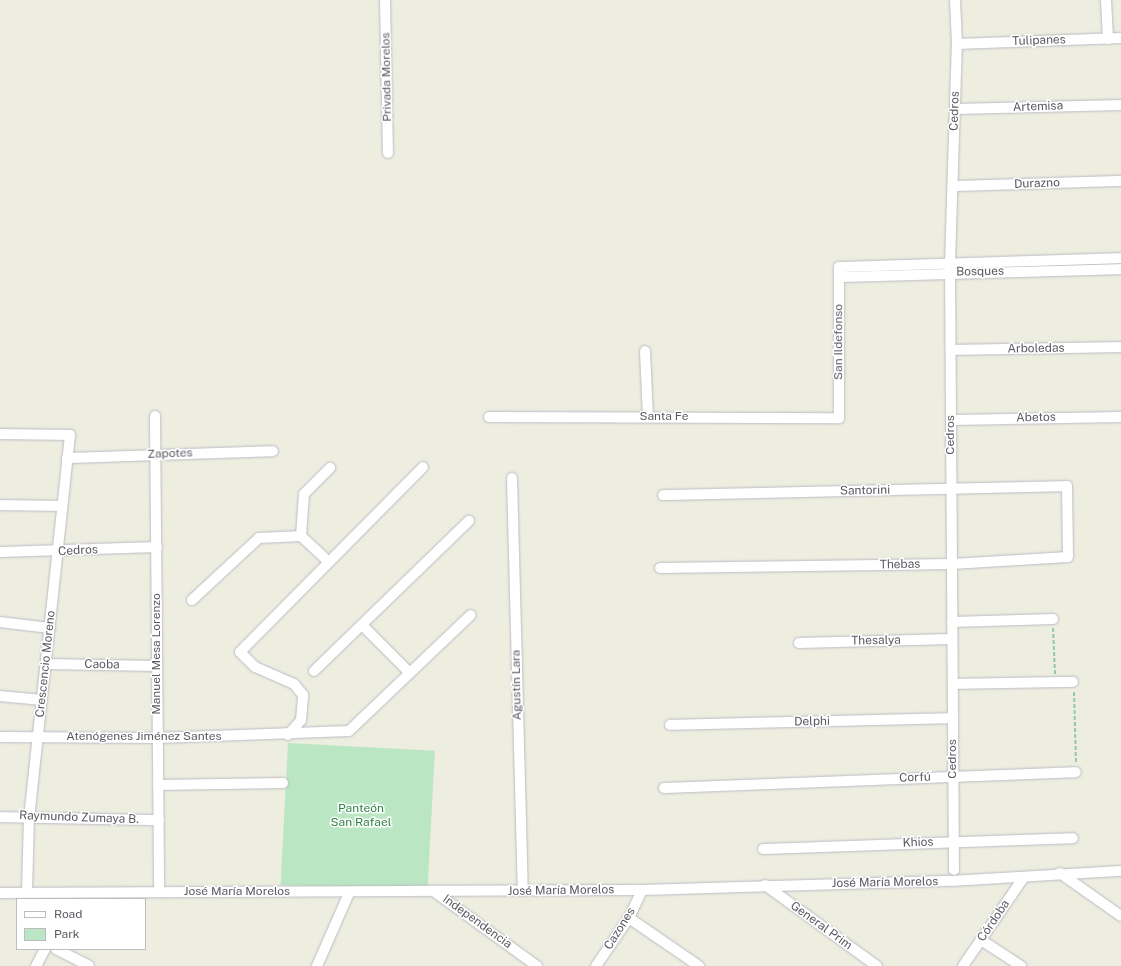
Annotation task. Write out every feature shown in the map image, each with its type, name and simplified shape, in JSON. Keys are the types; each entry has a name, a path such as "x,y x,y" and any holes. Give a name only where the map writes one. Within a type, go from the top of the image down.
{"street":[{"name":"Privada Morelos","path":"385,0 388,153"},
{"name":"Cedros","path":"954,870 950,268 957,44 955,0"},
{"path":"1106,0 1108,39"},
{"name":"Tulipanes","path":"957,44 1121,38"},
{"name":"Artemisa","path":"955,109 1121,104"},
{"name":"Durazno","path":"953,186 1121,181"},
{"name":"Bosques","path":"839,272 950,268 1121,258"},
{"name":"Bosques","path":"950,268 1121,270"},
{"name":"San Ildefonso","path":"839,272 840,418"},
{"name":"Arboledas","path":"950,350 1121,348"},
{"path":"645,351 648,418"},
{"name":"Manuel Mesa Lorenzo","path":"155,416 159,892"},
{"name":"Santa Fe","path":"489,417 840,418"},
{"name":"Abetos","path":"951,420 1121,417"},
{"name":"Crescencio Moreno","path":"0,434 70,435 29,816 27,892"},
{"name":"Zapotes","path":"67,458 273,451"},
{"path":"288,735 301,720 303,695 294,684 255,667 240,652 423,467"},
{"path":"301,536 304,494 330,468"},
{"name":"Agustín Lara","path":"512,478 523,891"},
{"name":"Santorini","path":"663,495 1067,486"},
{"name":"Thebas","path":"660,568 952,564 1068,557 1067,486"},
{"path":"0,505 62,506"},
{"path":"314,671 469,521"},
{"path":"192,600 259,538 301,536 329,562"},
{"name":"Cedros","path":"0,552 58,553 156,548"},
{"name":"Atenógenes Jiménez Santes","path":"0,737 158,738 288,735 348,731 471,615"},
{"path":"952,622 1053,619"},
{"path":"0,622 50,628"},
{"path":"362,625 409,672"},
{"name":"Thesalya","path":"799,643 952,639"},
{"name":"Caoba","path":"46,664 157,666"},
{"path":"953,684 1073,682"},
{"path":"0,696 42,700"},
{"name":"Delphi","path":"670,725 953,718"},
{"name":"Corfú","path":"664,788 1076,772"},
{"path":"158,784 283,783"},
{"name":"Raymundo Zumaya B.","path":"0,817 29,816 159,820"},
{"name":"Khios","path":"763,849 1073,838"},
{"name":"José María Morelos","path":"0,893 27,892 75,896 159,892 436,893 642,890 1024,877 1060,873 1121,871"},
{"path":"1060,873 1121,916"},
{"name":"Córdoba","path":"963,966 1024,877"},
{"name":"General Prim","path":"765,885 877,966"},
{"name":"Cazones","path":"596,966 629,918 642,890"},
{"path":"316,966 349,893"},
{"name":"Independencia","path":"436,893 536,966"},
{"path":"629,918 699,966"},
{"path":"981,940 1021,966"},
{"path":"36,966 44,950"},
{"path":"58,950 89,966"}],"path":[{"path":"1053,619 1055,682"},
{"path":"1073,682 1076,772"}],"green space":[{"name":"Panteón San Rafael","path":"288,743 435,751 427,892 281,885"}]}
